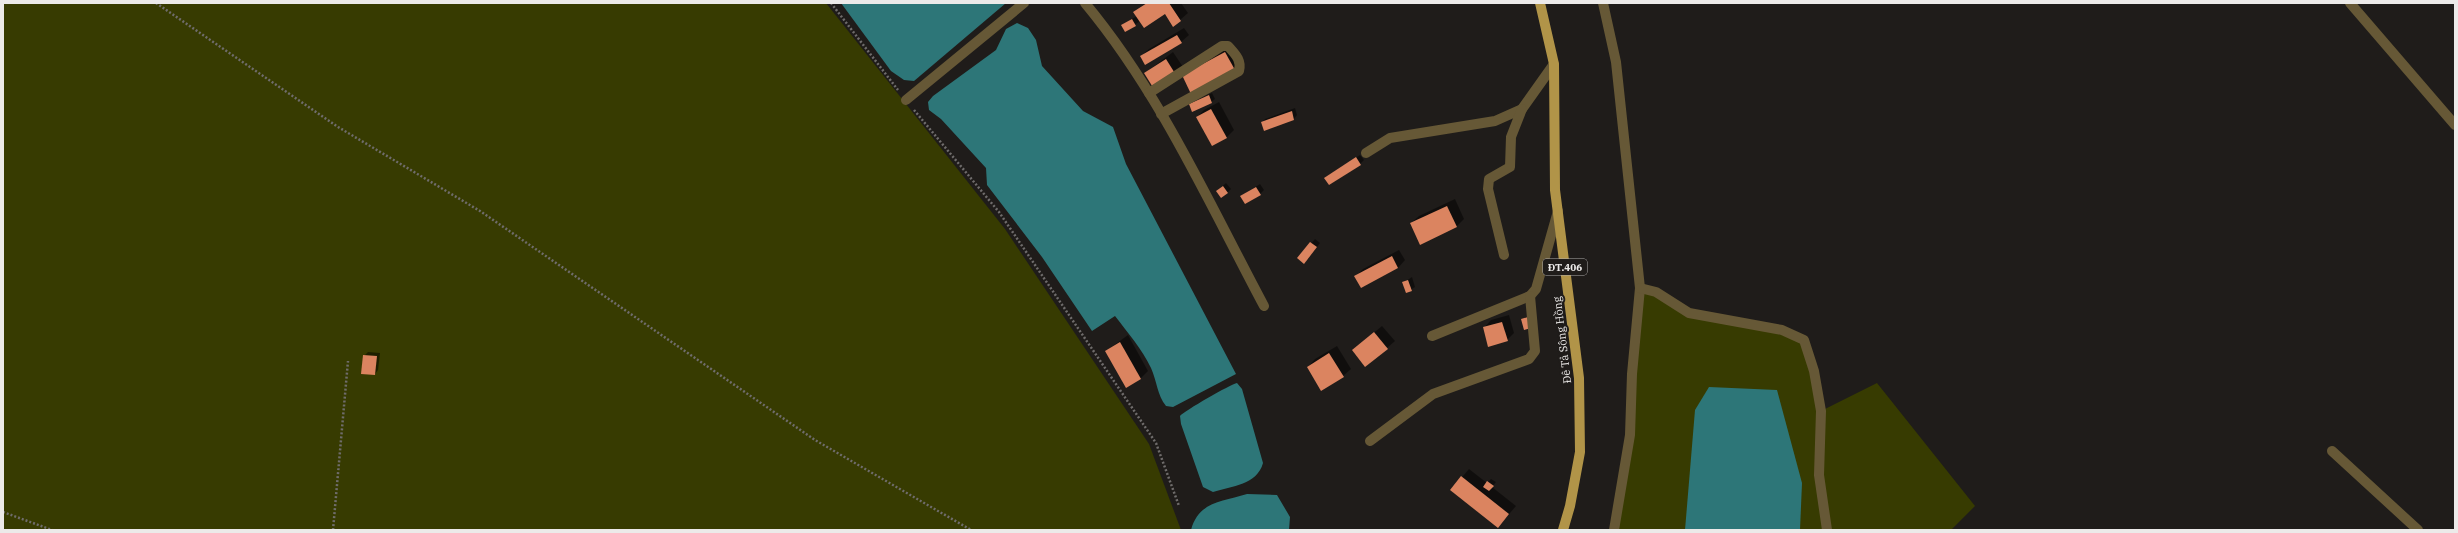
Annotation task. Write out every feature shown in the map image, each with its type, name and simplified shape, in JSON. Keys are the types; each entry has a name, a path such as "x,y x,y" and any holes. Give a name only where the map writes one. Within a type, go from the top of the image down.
{"main road":[{"name":"Đê Tả Sông Hồng","path":"1540,3 1554,64 1555,190 1579,378 1580,452 1570,506 1562,530"}],"street":[{"path":"906,100 1024,3"},
{"path":"1085,3 1113,37 1149,93 1264,306"},
{"path":"1603,3 1616,62 1640,288 1632,374 1630,435 1614,530"},
{"path":"2350,3 2455,125"},
{"path":"1149,93 1222,46 1228,46 1236,54 1241,65 1239,71 1161,114"},
{"path":"1504,255 1488,189 1490,179 1510,167 1511,137 1522,109 1554,64"},
{"path":"1366,153 1390,138 1495,121 1522,109"},
{"path":"1432,336 1530,296 1536,289 1558,211"},
{"path":"1640,288 1656,292 1689,313 1782,330 1804,340 1814,371 1821,411 1819,475 1827,530"},
{"path":"1370,441 1433,394 1528,359 1535,351 1530,296"},
{"path":"2332,451 2418,530"}],"path":[{"path":"156,3 338,127 480,211 815,440 971,530"},
{"path":"831,3 906,100 999,212 1156,443 1179,506"},
{"path":"333,530 348,362"},
{"path":"3,512 52,530"}],"green space":[{"path":"3,3 826,3 1005,229 1149,444 1181,530 3,530"},
{"path":"1640,288 1689,313 1804,340 1821,411 1877,383 1975,506 1951,530 1614,530 1630,435"}],"water":[{"path":"841,3 1006,3 914,81 904,80 891,71"},
{"path":"1017,23 1028,28 1036,40 1042,66 1083,111 1113,127 1126,164 1236,374 1173,407 1166,406 1163,402 1153,373 1147,361 1115,316 1092,331 1042,257 987,185 986,168 941,119 929,110 928,102 933,96 996,50 1006,29"},
{"path":"1237,383 1242,389 1263,463 1260,470 1250,480 1243,484 1213,492 1203,487 1181,424 1180,416 1208,398"},
{"path":"1709,387 1777,390 1802,483 1800,530 1685,530 1695,410"},
{"path":"1247,494 1277,495 1290,517 1289,530 1191,530 1195,520 1206,508 1220,501"}],"building":[{"path":"1147,3 1169,3 1181,21 1173,27 1165,14 1144,28 1133,12"},
{"path":"1132,19 1136,26 1125,32 1121,25"},
{"path":"1177,35 1182,43 1145,65 1140,56"},
{"path":"1225,52 1235,70 1191,94 1182,75"},
{"path":"1166,59 1176,75 1154,89 1144,73"},
{"path":"1209,95 1212,103 1192,112 1189,104"},
{"path":"1211,109 1227,138 1212,146 1196,117"},
{"path":"1292,111 1294,120 1264,131 1261,122"},
{"path":"1356,157 1361,165 1329,185 1324,178"},
{"path":"1223,186 1228,193 1221,198 1216,191"},
{"path":"1256,187 1261,195 1245,204 1240,196"},
{"path":"1447,206 1457,227 1420,245 1410,223"},
{"path":"1310,242 1317,247 1304,264 1297,258"},
{"path":"1392,256 1398,268 1361,288 1354,276"},
{"path":"1408,280 1412,291 1406,293 1402,282"},
{"path":"1528,317 1531,328 1524,330 1521,319"},
{"path":"1502,322 1508,341 1488,347 1483,327"},
{"path":"1374,332 1388,349 1365,367 1352,350"},
{"path":"1120,342 1141,379 1126,388 1105,351"},
{"path":"1329,353 1344,377 1321,391 1307,367"},
{"path":"363,355 377,356 375,375 361,374"},
{"path":"1461,476 1509,514 1498,528 1450,490"},
{"path":"1487,481 1494,486 1489,491 1483,487"}]}
